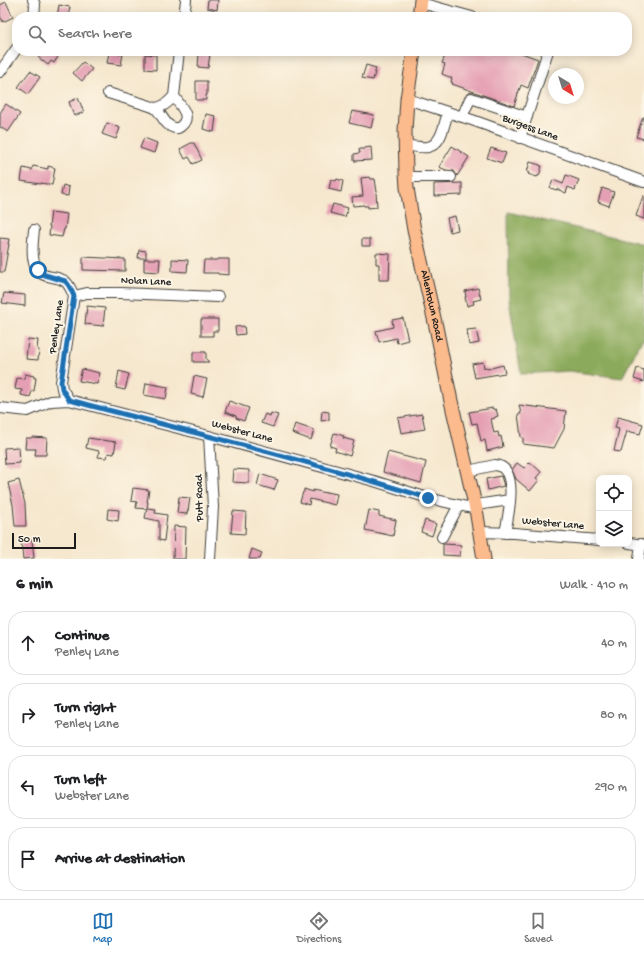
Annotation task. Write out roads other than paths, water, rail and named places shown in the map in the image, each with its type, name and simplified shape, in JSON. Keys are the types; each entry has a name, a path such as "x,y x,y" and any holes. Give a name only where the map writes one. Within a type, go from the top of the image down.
{"main road":[{"path":"420,12 421,1"},
{"name":"Allentown Road","path":"413,56 407,98 405,146 406,176 414,230 451,401 476,507 484,559"}],"street":[{"path":"33,0 35,5 34,12"},
{"path":"185,12 186,0"},
{"path":"421,1 456,12"},
{"path":"0,72 12,55"},
{"path":"108,93 159,108 169,102 174,96 178,56"},
{"path":"520,138 546,56"},
{"path":"156,108 166,123 172,127 179,127 185,120 186,116 174,96"},
{"name":"Burgess Lane","path":"407,98 644,182"},
{"path":"462,117 470,99 472,98 527,117"},
{"path":"405,146 427,147 434,144 442,133 448,112"},
{"path":"406,176 451,177"},
{"name":"Penley Lane","path":"34,230 32,251 33,260 36,267 42,274 68,283 74,296 61,382 62,389 69,400"},
{"name":"Nolan Lane","path":"74,296 87,293 121,293 218,297"},
{"name":"Webster Lane","path":"0,408 28,411 51,401 69,400 374,481 428,498 476,507"},
{"name":"Putt Road","path":"209,436 213,507 210,559"},
{"path":"468,471 496,465 504,467 510,480 511,488 505,533"},
{"path":"476,507 510,500"},
{"path":"442,537 459,505"},
{"name":"Webster Lane","path":"480,532 596,540"},
{"path":"632,543 642,545 639,559"}]}
